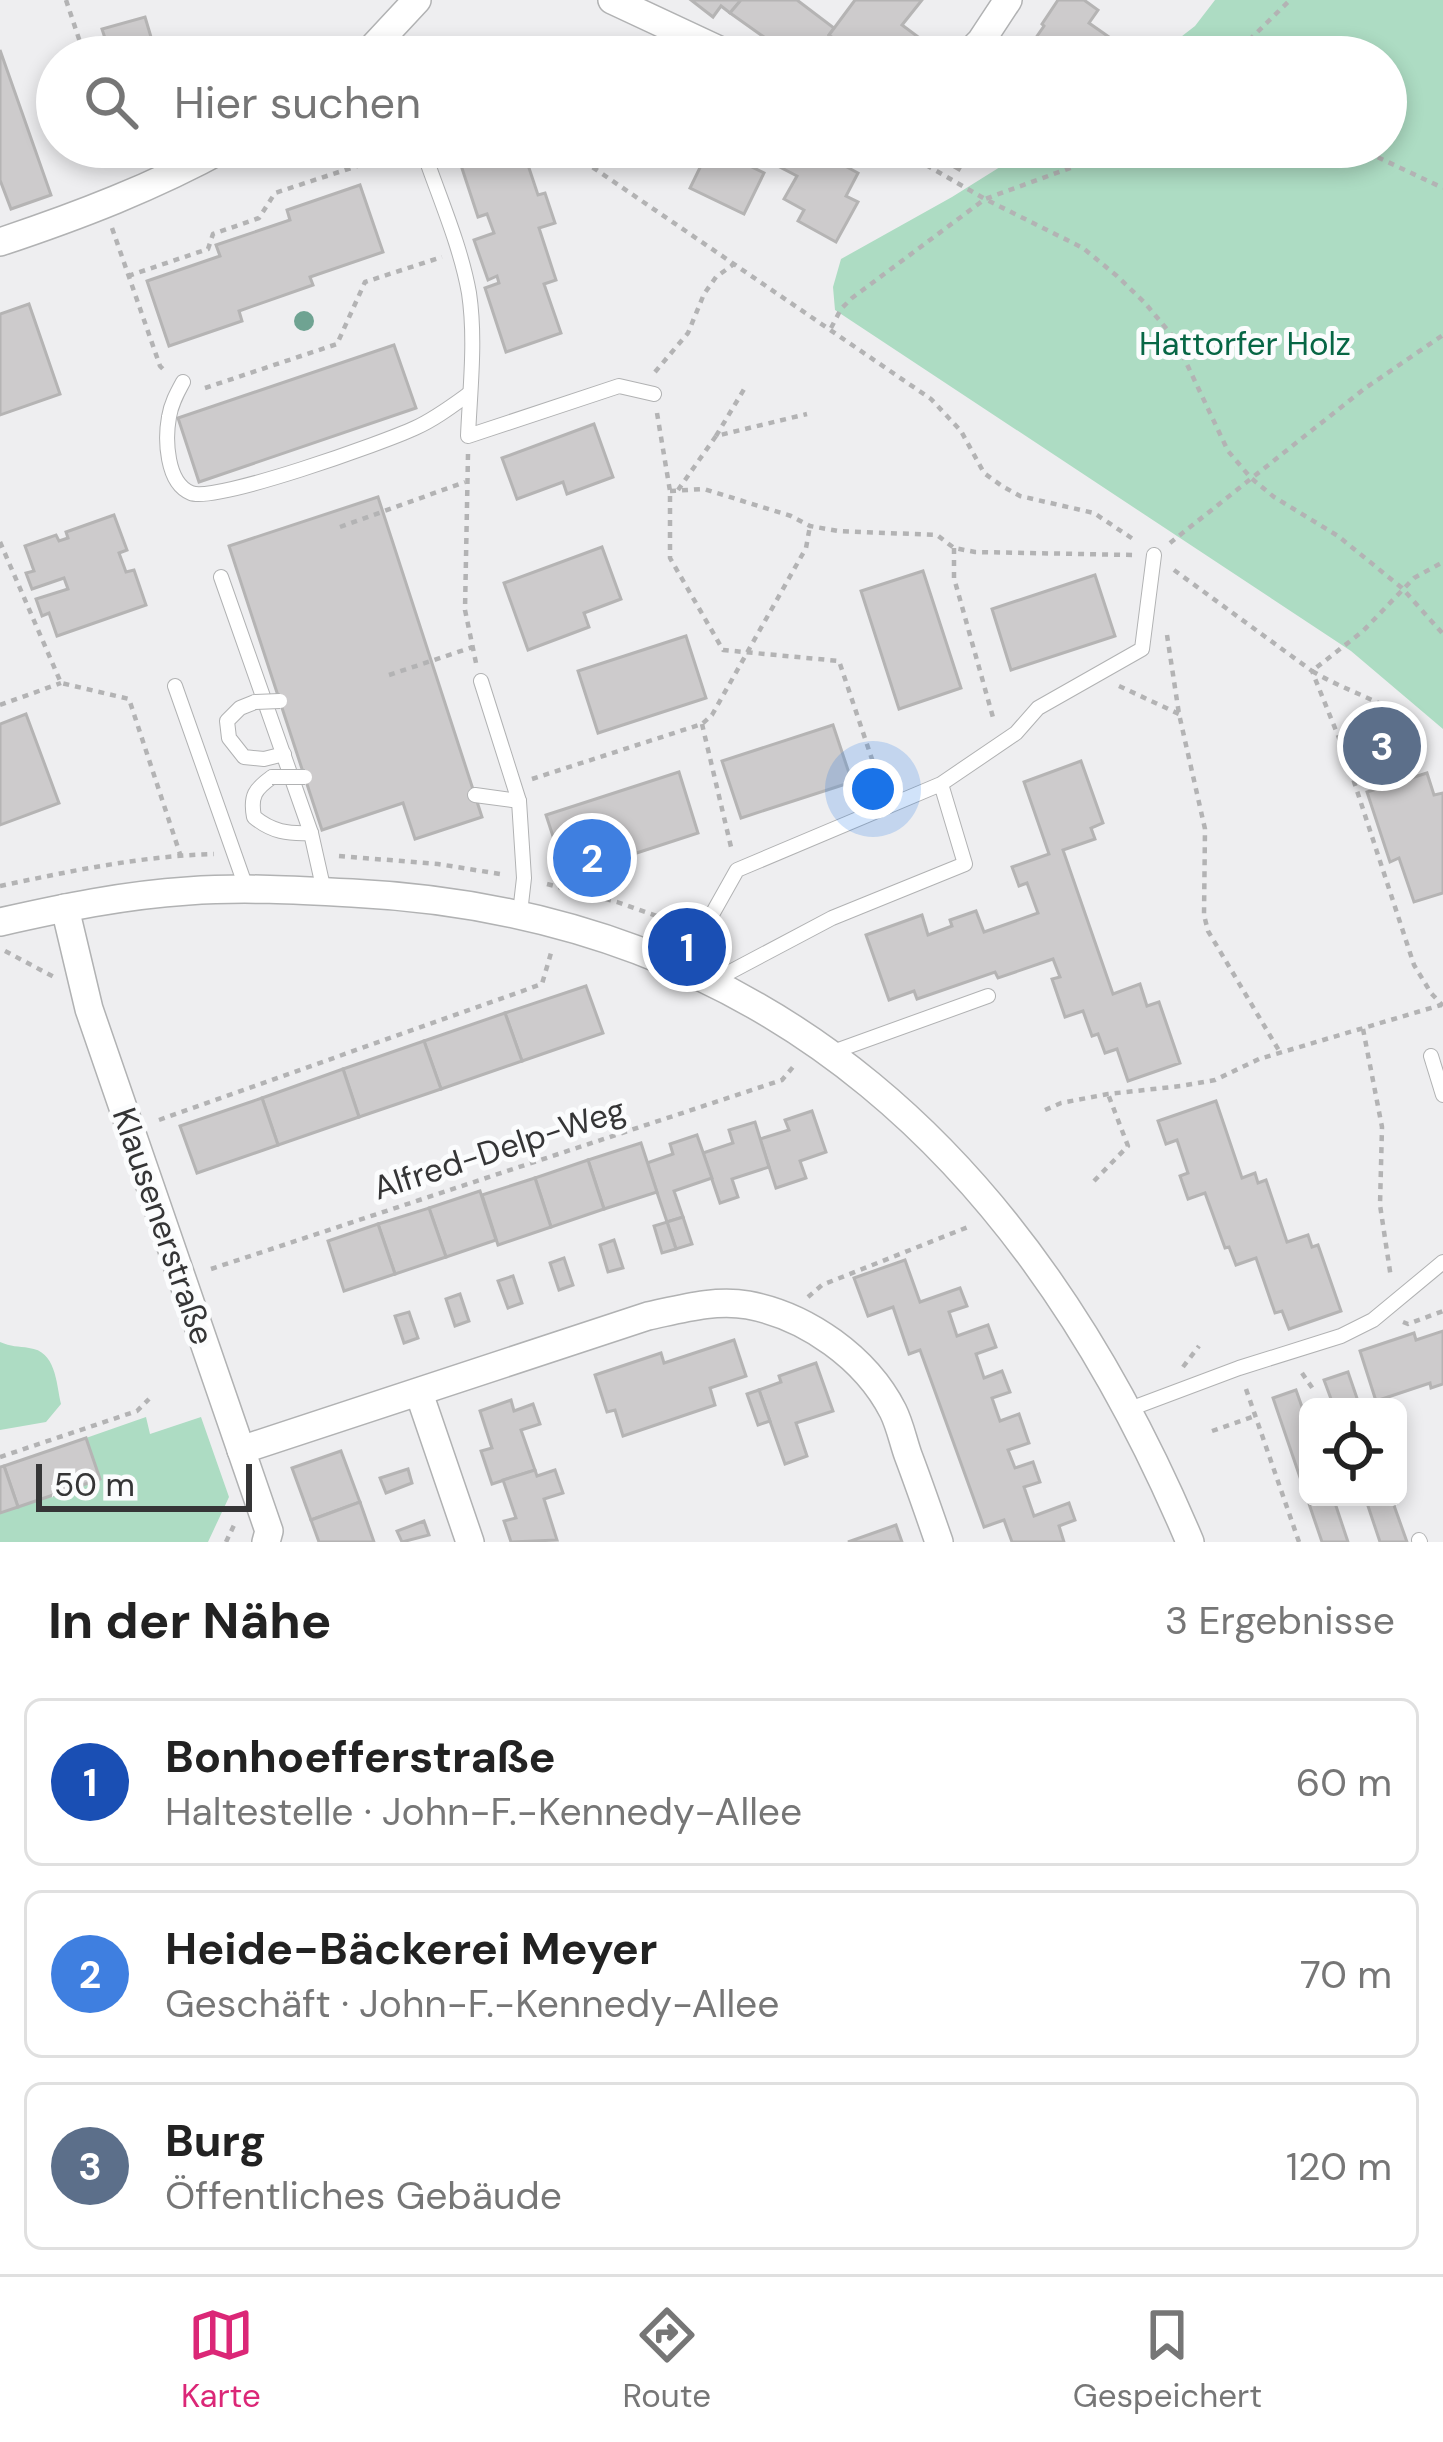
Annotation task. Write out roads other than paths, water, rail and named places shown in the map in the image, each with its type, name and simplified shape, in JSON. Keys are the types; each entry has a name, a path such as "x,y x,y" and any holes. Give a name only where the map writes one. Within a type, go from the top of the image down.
{"street":[{"path":"384,36 417,0"},
{"path":"611,0 689,36"},
{"path":"984,36 1008,0"},
{"path":"0,242 104,205 187,168"},
{"path":"0,922 108,900 193,890 324,891 456,902 520,914 621,944 713,981 823,1047 889,1100 1000,1214 1062,1301 1127,1410 1190,1542"},
{"name":"Klausenerstraße","path":"65,908 89,1009 269,1531 266,1542"},
{"path":"241,1450 648,1316 704,1304 746,1304 785,1316 854,1358 894,1412 939,1542"},
{"path":"419,1393 470,1542"}],"lane":[{"path":"426,168 468,292 472,334 468,436 619,386 654,394"},
{"path":"183,382 168,422 171,467 177,483 200,494 243,488 413,430 470,393"},
{"path":"941,784 965,863 832,918 713,981 701,934 737,870 941,784 1016,733 1038,708 1142,649 1154,555"},
{"path":"221,577 311,833 324,891"},
{"path":"482,681 519,801 524,878 520,914"},
{"path":"176,686 247,890"},
{"path":"280,701 240,707 227,721 229,738 244,757 284,754"},
{"path":"305,776 272,777 256,788 251,802 254,817 266,828 311,833"},
{"path":"475,795 519,801"},
{"path":"823,1047 988,996"},
{"path":"1431,1056 1443,1094"},
{"path":"1127,1410 1341,1336 1373,1320 1443,1262"}],"place":[{"name":"Burg","path":"1382,746"},
{"name":"Heide-Bäckerei Meyer","path":"592,858"},
{"name":"Bonhoefferstraße","path":"687,947"}],"park label":[{"name":"Hattorfer Holz","path":"1245,343"}]}
